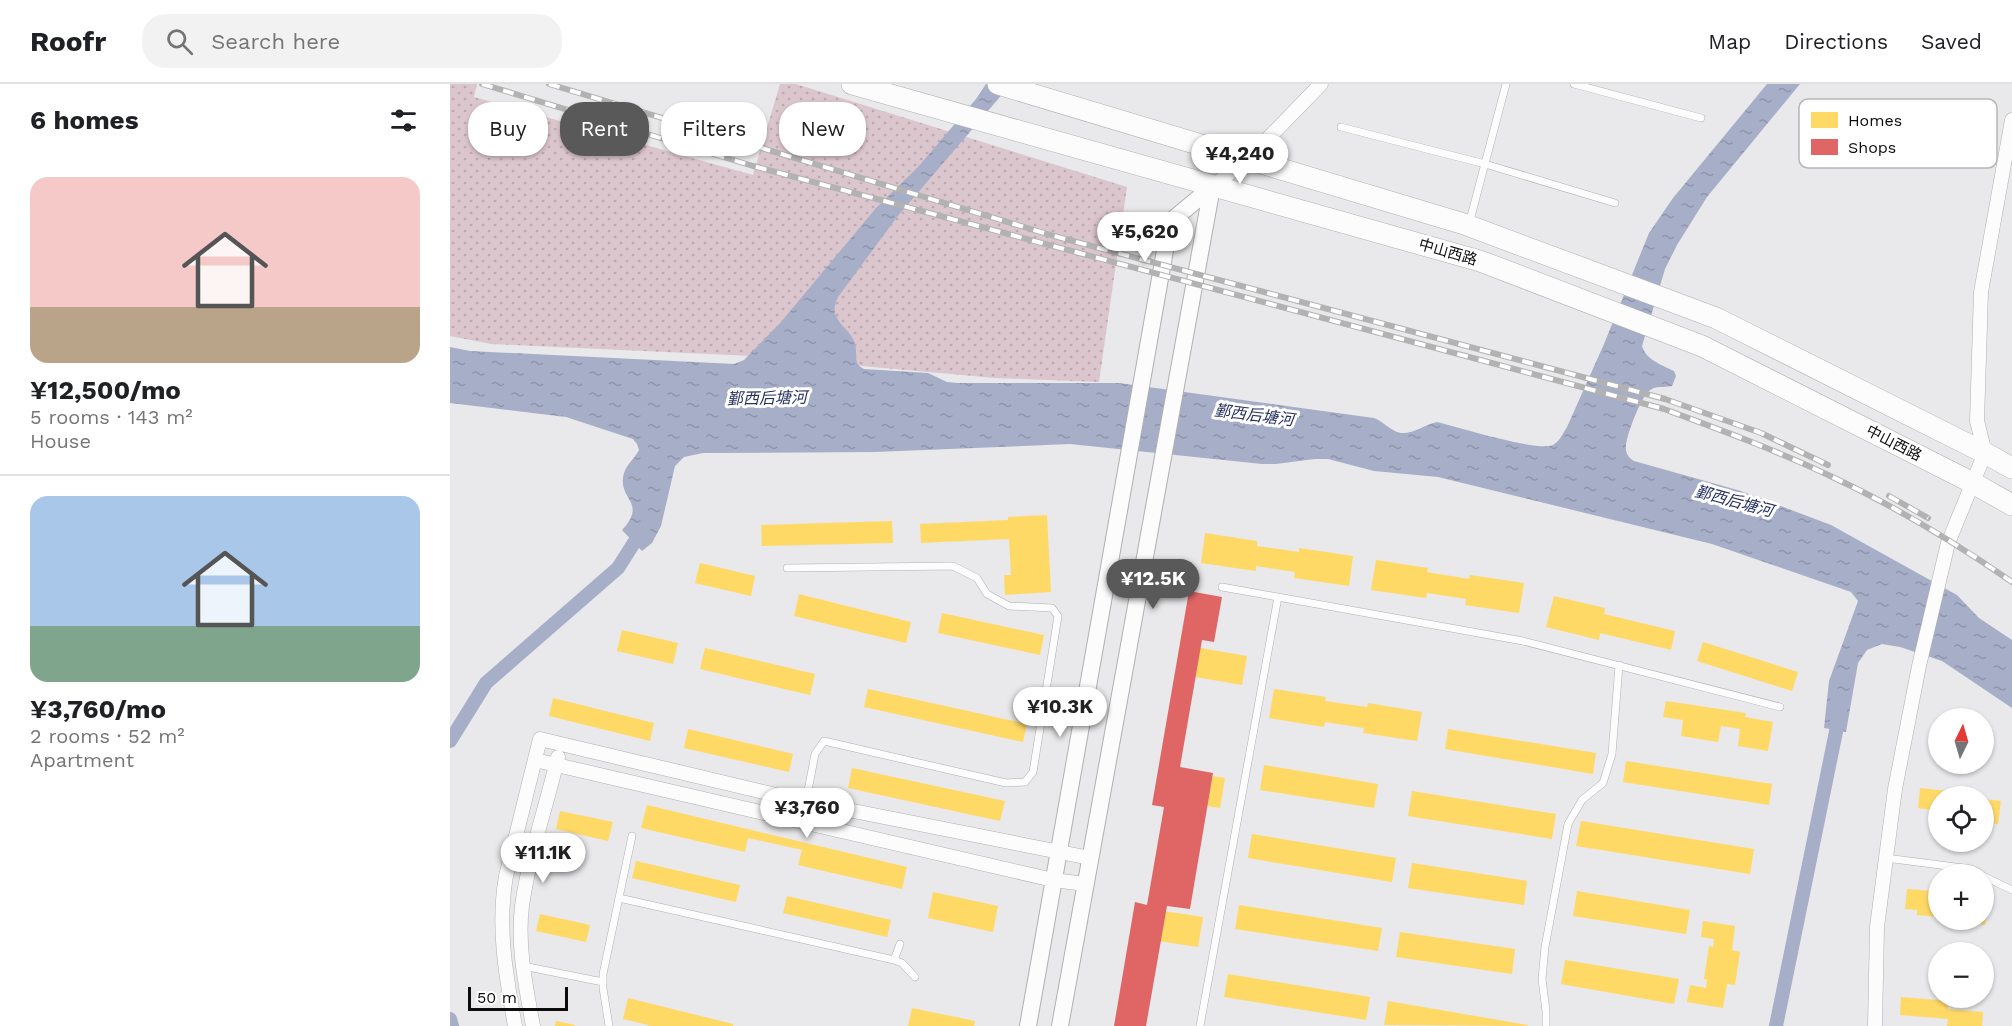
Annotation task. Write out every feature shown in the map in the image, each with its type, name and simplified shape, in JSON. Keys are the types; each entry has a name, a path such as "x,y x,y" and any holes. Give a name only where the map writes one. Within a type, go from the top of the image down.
{"main road":[{"name":"中山西路","path":"852,84 1480,261 1701,346 1973,483 2012,505"},
{"name":"中山西路","path":"998,84 1469,226 1716,318 2012,468"}],"street":[{"path":"1028,1026 1141,375 1170,222 1249,158 1321,84"},
{"path":"1875,1026 1877,927 1895,789 1919,666 1948,543 1985,453 1977,421 1981,292 2012,120"},
{"path":"1060,1026 1212,187"},
{"path":"514,1026 501,932 502,899 540,740 806,801 1090,858"},
{"path":"533,1026 523,966 522,907 533,847 561,744"},
{"path":"535,759 1053,880 1086,884"}],"lane":[{"path":"1469,226 1506,84"},
{"path":"1574,84 1701,118"},
{"path":"1341,128 1485,164 1615,203"},
{"path":"787,568 953,567 977,578 987,594 1009,606 1052,608 1058,616 1033,772 1025,782 1006,783 824,741 815,754 806,801"},
{"path":"1222,587 1522,641 1780,707"},
{"path":"1200,1026 1278,597"},
{"path":"1545,1026 1546,1011 1542,979 1545,947 1568,824 1582,801 1603,783 1612,754 1619,665"},
{"path":"609,1026 603,974 632,836"},
{"path":"1886,858 1932,864"},
{"path":"1994,881 2012,890"},
{"path":"619,898 894,960 902,963 915,977"},
{"path":"894,960 900,944"},
{"path":"523,966 603,982"}],"shaded area":[{"path":"450,84 477,84 474,97 492,102 468,102 468,156 548,156 548,118 560,121 560,156 649,156 649,146 661,149 661,156 685,156 753,175 759,156 767,156 767,128 780,84 796,84 854,102 779,102 779,156 866,156 866,106 1127,187 1099,382 995,378 752,356 491,344 450,336"}],"water":[{"name":"鄞西后塘河","path":"986,84 1011,84 897,217 838,297 835,313 853,340 860,367 928,373 947,382 958,383 1119,383 1374,418 1400,433 1410,432 1437,422 1515,442 1544,446 1553,445 1567,427 1649,233 1673,198 1767,84 1800,84 1707,197 1665,269 1642,346 1647,355 1674,371 1676,376 1672,386 1654,388 1646,395 1630,429 1626,445 1627,453 1634,461 1741,491 1831,525 1957,595 1979,618 2012,640 2012,708 1942,661 1900,647 1882,644 1867,650 1858,663 1846,732 1824,728 1829,681 1858,601 1851,592 1712,544 1438,477 1374,471 1328,459 1262,464 1070,444 875,452 703,453 684,457 675,466 661,526 652,543 642,551 622,530 629,521 633,507 625,492 623,478 627,467 639,450 633,439 566,417 450,403 450,347 470,351 734,364 744,360 781,322 876,208 918,167"}],"building: Homes":[{"path":"1047,515 1051,592 1005,595 1004,575 1011,575 1009,539 921,543 920,524 1008,520 1008,517"},
{"path":"892,521 893,543 762,546 761,525"},
{"path":"1205,533 1257,541 1257,546 1299,552 1299,548 1353,556 1349,586 1294,578 1295,572 1256,566 1256,571 1201,563"},
{"path":"1376,560 1428,568 1427,572 1469,579 1470,575 1524,583 1519,613 1465,605 1466,599 1427,593 1426,598 1371,590"},
{"path":"700,563 755,576 751,596 695,583"},
{"path":"799,594 911,622 906,643 794,616"},
{"path":"1554,596 1605,608 1604,614 1675,631 1671,650 1600,633 1599,640 1546,627"},
{"path":"942,613 1044,635 1040,655 938,633"},
{"path":"622,630 678,643 673,664 617,651"},
{"path":"1703,642 1798,672 1792,691 1697,661"},
{"path":"1183,645 1247,656 1242,685 1178,674"},
{"path":"705,648 815,674 810,695 700,669"},
{"path":"868,689 1027,724 1023,742 864,707"},
{"path":"1274,689 1326,697 1325,701 1367,707 1368,703 1422,712 1417,741 1363,733 1364,728 1325,722 1324,727 1269,718"},
{"path":"553,698 654,723 650,741 549,716"},
{"path":"1666,701 1746,713 1745,717 1773,722 1768,751 1738,746 1740,729 1721,726 1718,742 1681,736 1683,720 1663,717"},
{"path":"688,729 793,754 789,772 684,748"},
{"path":"1448,729 1596,753 1593,774 1445,749"},
{"path":"1626,761 1772,784 1769,805 1623,782"},
{"path":"1264,765 1378,784 1374,808 1260,790"},
{"path":"852,768 1005,801 1000,821 848,788"},
{"path":"1160,768 1225,778 1220,808 1155,797"},
{"path":"1920,788 1928,789 1928,810 1918,808"},
{"path":"1412,791 1556,814 1552,839 1408,816"},
{"path":"1994,800 2001,801 1998,824 1994,824"},
{"path":"647,805 907,867 902,889 798,865 802,850 748,838 745,852 641,828"},
{"path":"560,811 613,822 608,841 556,829"},
{"path":"1581,821 1754,849 1750,874 1576,846"},
{"path":"1252,834 1396,858 1392,882 1248,858"},
{"path":"636,861 740,885 736,902 632,878"},
{"path":"1412,863 1527,881 1524,905 1408,888"},
{"path":"1907,889 1928,891 1928,916 1917,915 1917,910 1905,909"},
{"path":"1577,891 1690,910 1686,934 1573,916"},
{"path":"933,892 998,906 993,932 928,918"},
{"path":"787,896 891,920 887,937 783,913"},
{"path":"1239,905 1382,928 1378,951 1235,929"},
{"path":"1137,907 1203,917 1198,947 1132,937"},
{"path":"540,914 590,925 586,942 536,931"},
{"path":"1703,921 1735,926 1732,950 1740,952 1735,985 1727,984 1723,1008 1687,1002 1690,985 1706,988 1707,980 1704,979 1709,946 1713,947 1714,939 1701,937"},
{"path":"1400,932 1515,949 1512,974 1396,957"},
{"path":"1565,960 1679,979 1674,1004 1561,984"},
{"path":"1228,974 1370,997 1366,1020 1224,997"},
{"path":"1901,997 1928,999 1928,1008 1983,1012 1982,1026 1947,1026 1948,1019 1900,1015"},
{"path":"628,998 733,1024 733,1026 652,1026 623,1019"},
{"path":"1388,1001 1528,1025 1528,1026 1384,1025"},
{"path":"912,1008 975,1021 974,1026 908,1026"},
{"path":"556,1021 575,1025 575,1026 555,1026"}],"building: Shops":[{"path":"1189,591 1222,597 1214,642 1202,640 1180,767 1213,773 1190,909 1167,906 1146,1026 1114,1026 1135,902 1147,905 1164,807 1152,805"}],"waterway":[{"path":"450,741 486,683 618,568 644,527"},
{"path":"1776,1026 1840,712"},
{"path":"450,1019 452,1026"}],"railway":[{"path":"482,84 753,166 1664,409 1766,448 1850,486 1921,524 2012,582"},
{"path":"549,84 1054,236 1665,399 1761,433 1828,465"},
{"path":"1889,496 1928,518"}]}
